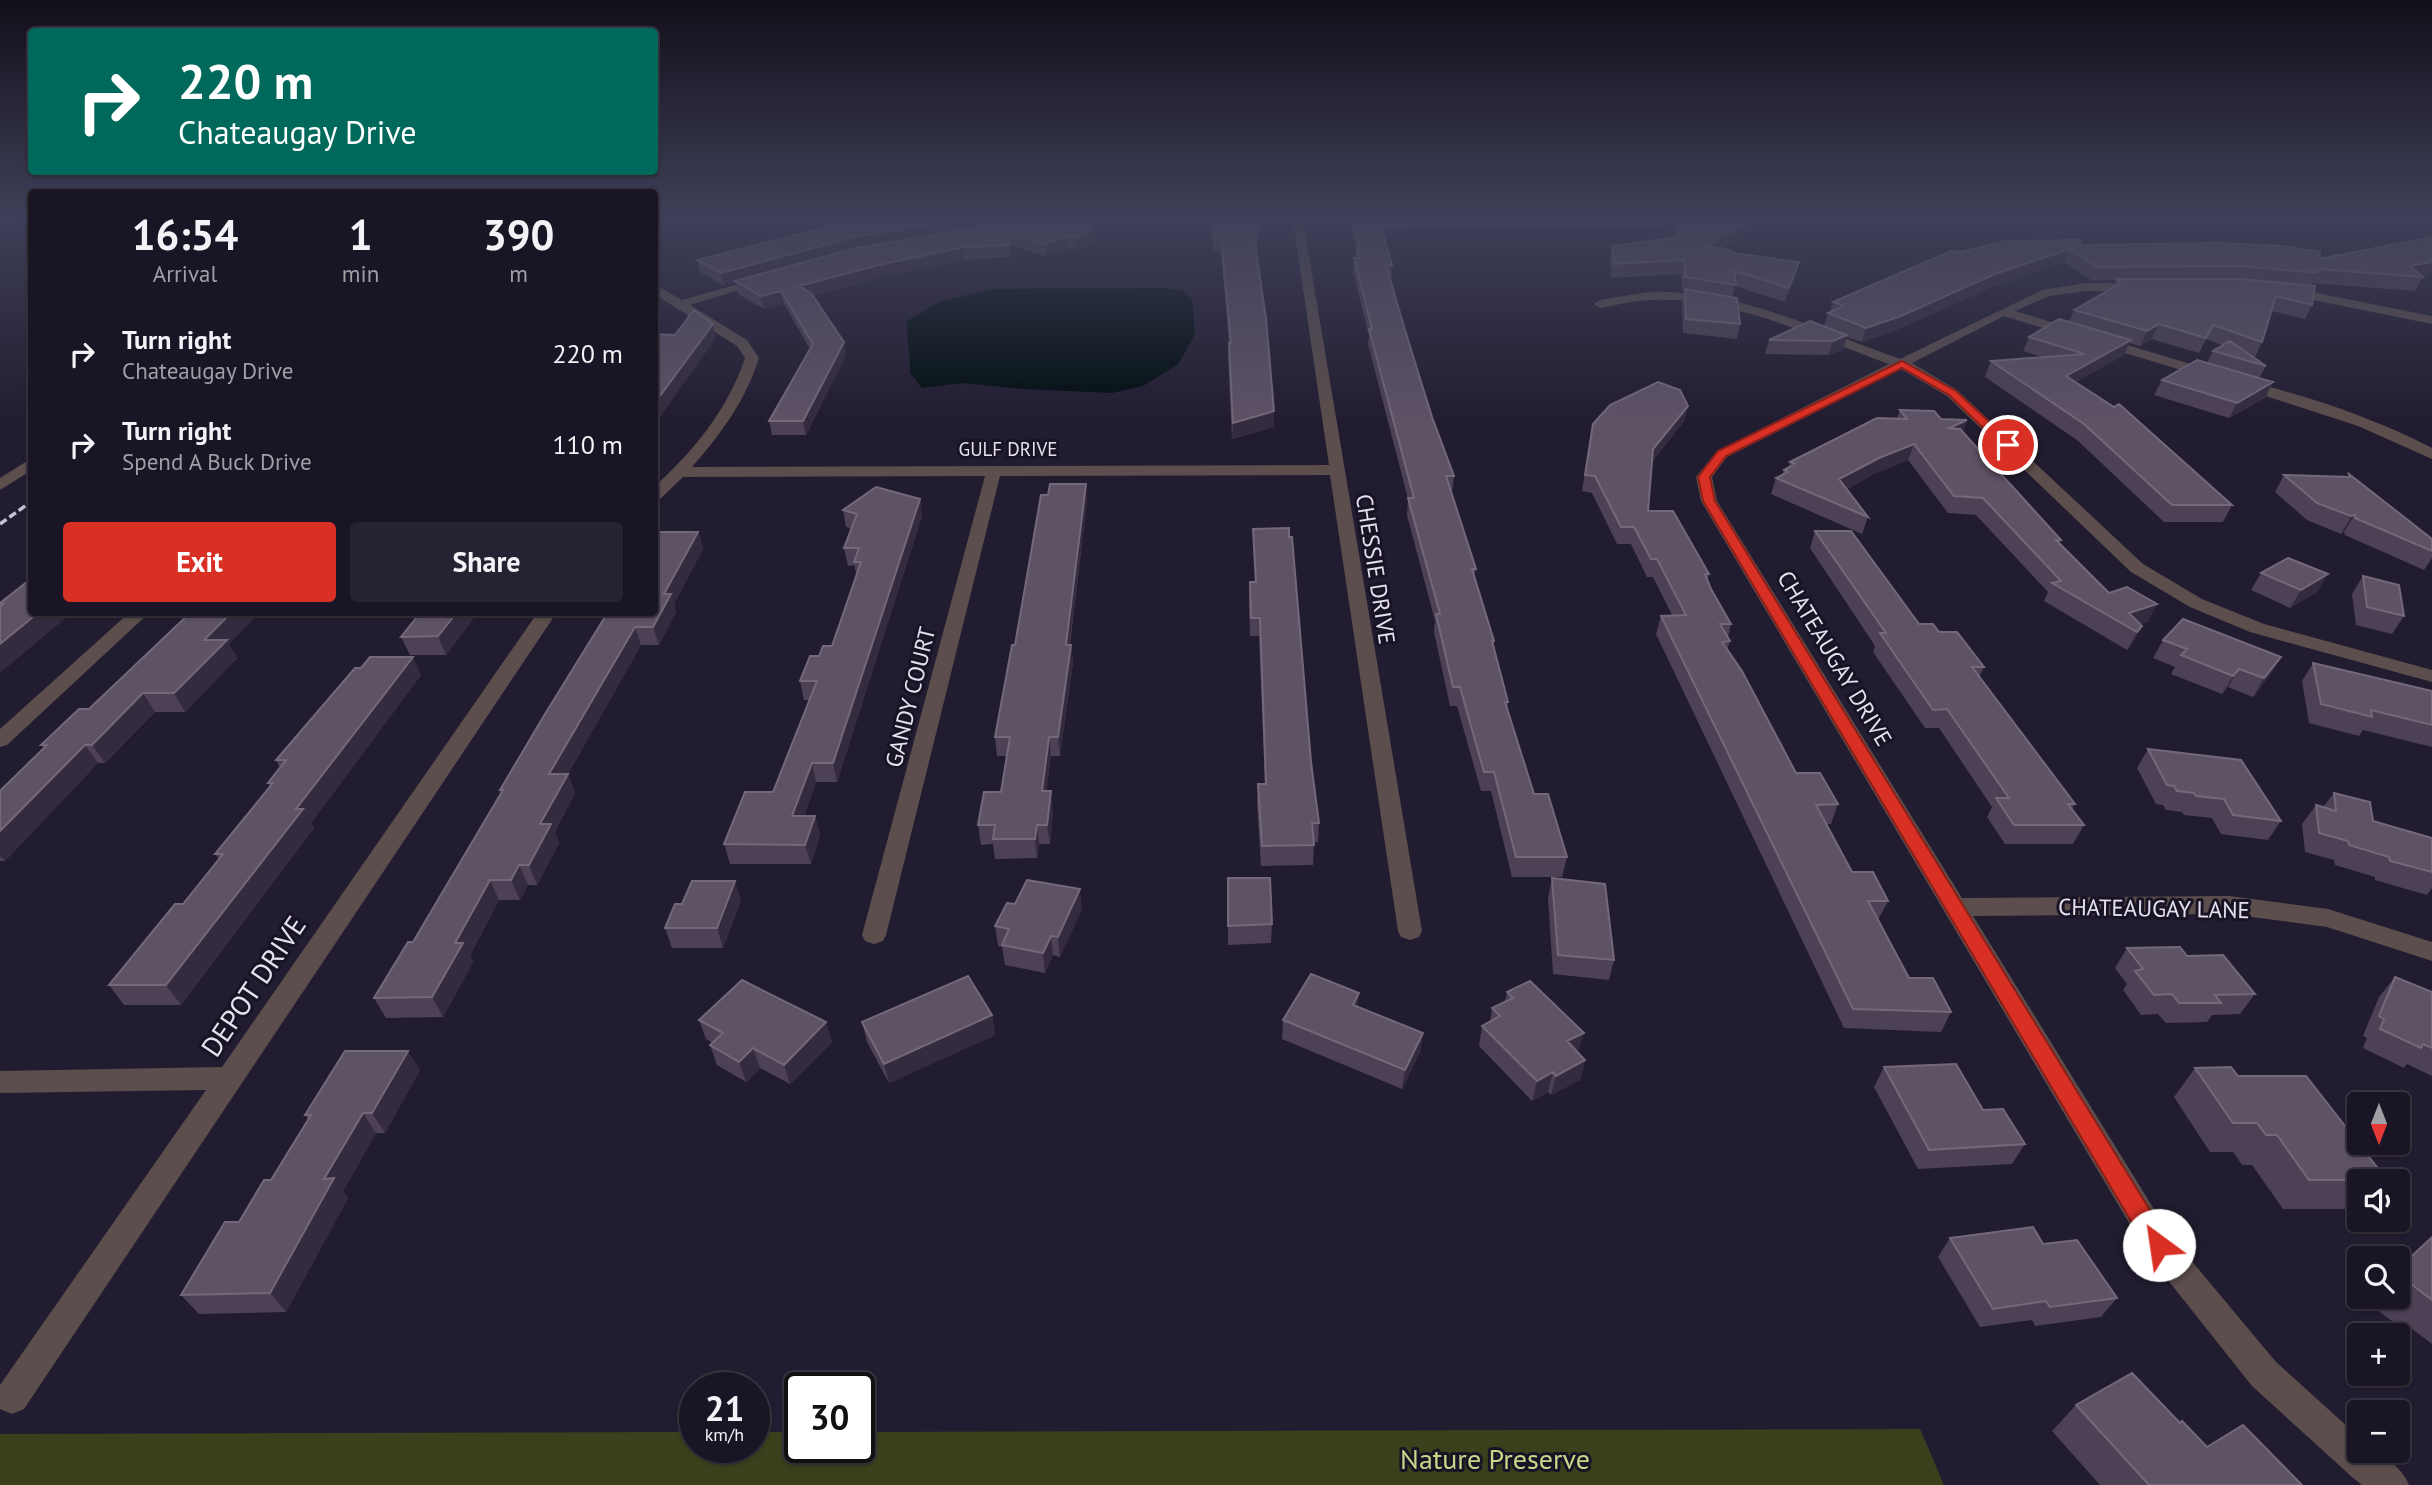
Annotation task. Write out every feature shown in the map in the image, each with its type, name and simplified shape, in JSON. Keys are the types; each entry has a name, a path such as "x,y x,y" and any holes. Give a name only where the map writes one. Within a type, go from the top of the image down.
{"street":[{"path":"681,304 756,283"},
{"name":"CHESSIE DRIVE","path":"1308,283 1410,931"},
{"name":"CHATEAUGAY DRIVE","path":"2153,286 2086,287 2046,293 1722,454 1704,477 1709,501 2159,1245 2264,1374 2364,1465 2391,1485"},
{"path":"2271,289 2432,320"},
{"path":"658,290 742,343 751,358 748,376 719,422 681,472 658,492"},
{"path":"1600,304 1653,296 1709,300 1752,311 1902,364 1952,393 2137,568 2184,596 2257,628 2432,676"},
{"path":"2003,313 2333,411 2402,437 2432,454"},
{"path":"0,485 28,466"},
{"name":"GANDY COURT","path":"874,935 994,470"},
{"name":"GULF DRIVE","path":"681,472 1336,470"},
{"path":"0,740 137,616"},
{"name":"DEPOT DRIVE","path":"12,1397 545,616"},
{"name":"CHATEAUGAY LANE","path":"1955,907 2229,905 2328,918 2432,953"},
{"path":"0,1082 229,1078"}],"green space":[{"name":"Nature Preserve","path":"1920,1429 1944,1485 0,1485 0,1434 679,1432 679,1463 770,1463 770,1432 784,1432 784,1463 875,1463 875,1432"}],"shaded area":[{"path":"1166,288 1182,291 1192,299 1195,335 1178,364 1143,386 1112,393 963,383 922,388 910,373 907,321 939,302 993,289"}],"building":[{"path":"739,283 809,283 799,286 811,293 844,342 803,421 769,421 813,344 781,291 761,296"},
{"path":"1225,283 1261,283 1274,411 1233,423 1231,343"},
{"path":"1360,283 1391,283 1432,417 1454,476 1446,476 1476,569 1472,569 1494,641 1508,702 1505,702 1534,794 1548,794 1567,857 1516,857 1494,772 1484,772 1460,687 1453,687 1436,614 1440,614 1408,498 1414,498 1369,329 1372,329"},
{"path":"1774,283 1791,283 1789,288"},
{"path":"1876,283 1974,283 1901,316 1866,328 1828,313 1844,306 1833,302"},
{"path":"2120,283 2286,283 2315,286 2312,305 2276,296 2262,342 2213,325 2206,338 2159,324 2147,331 2074,310"},
{"path":"1685,289 1737,298 1740,324 1686,319"},
{"path":"694,310 713,324 658,399 658,334 675,335"},
{"path":"2059,319 2131,340 2066,376 2114,407 2119,404 2232,505 2172,505 2084,424 1991,361 2085,354 2029,337"},
{"path":"1810,321 1847,335 1833,341 1769,340"},
{"path":"2230,341 2266,366 2213,351"},
{"path":"2197,360 2273,382 2237,403 2162,380"},
{"path":"1658,382 1680,390 1688,406 1653,449 1648,511 1673,511 1709,574 1705,574 1711,589 1731,624 1720,624 1730,641 1722,642 1742,671 1796,773 1820,773 1838,804 1816,805 1852,872 1873,872 1888,901 1868,901 1909,978 1933,978 1951,1012 1853,1009 1661,616 1686,615 1657,559 1651,559 1634,527 1621,527 1595,476 1585,475 1593,424 1610,405"},
{"path":"1900,410 1934,411 1941,419 1967,420 1949,428 1960,429 2061,540 2056,540 2109,593 2127,587 2157,604 2129,613 2142,626 2137,632 2052,583 2061,581 1983,498 1954,496 1914,444 1879,458 1839,479 1868,517 1776,478 1788,472 1784,470 1795,464 1790,462 1877,418 1907,419"},
{"path":"2349,474 2432,539 2432,551 2355,518 2355,515 2351,516 2317,503 2284,475 2350,477"},
{"path":"1050,484 1086,484 1066,645 1071,645 1058,737 1049,737 1042,791 1051,791 1047,825 1037,825 1035,839 993,839 995,825 978,825 984,792 1001,792 1010,737 995,737 1012,645 1015,645 1041,495 1048,495"},
{"path":"876,487 920,499 833,763 812,763 792,816 815,816 805,845 724,844 745,792 773,792 817,681 800,681 810,656 819,656 823,646 832,646 861,562 854,562 859,548 844,548 857,514 843,510"},
{"path":"1289,528 1319,823 1312,823 1314,845 1262,846 1258,784 1266,784 1260,618 1251,618 1250,582 1256,582 1253,529"},
{"path":"1815,531 1851,531 1919,624 1933,624 1939,632 1957,632 1984,667 1972,667 2075,804 2068,804 2084,825 2014,825 1996,798 2009,798 1947,709 1933,710 1880,633 1886,633"},
{"path":"660,532 698,532 664,594 671,594 653,627 635,627 549,774 568,774 540,824 551,824 529,865 519,865 511,880 490,880 455,943 463,943 432,997 374,998 408,942 413,942 503,790 500,790 606,616 658,616"},
{"path":"2288,558 2328,574 2301,590 2261,573"},
{"path":"2363,576 2399,585 2404,616 2367,607"},
{"path":"28,581 28,616 34,616 0,644 0,606 3,604 0,603"},
{"path":"187,616 228,616 204,640 227,640 174,693 143,693 92,745 85,745 0,831 0,791 47,745 41,745 79,709 89,709"},
{"path":"418,616 454,616 438,636 401,637"},
{"path":"2183,619 2281,657 2264,678 2239,669 2233,676 2181,655 2187,649 2163,640"},
{"path":"370,657 413,657 296,809 303,809 166,985 109,985 175,904 183,904 223,854 215,854 273,783 268,783 286,760 276,760 355,668 361,668"},
{"path":"2313,663 2432,691 2432,725 2371,710 2372,717 2321,704"},
{"path":"2148,749 2241,760 2281,821 2233,815 2224,799 2177,791 2174,786 2167,785"},
{"path":"2334,793 2370,802 2373,821 2432,838 2432,872 2390,861 2389,857 2319,833 2316,805 2336,811"},
{"path":"1228,878 1270,878 1272,924 1228,926"},
{"path":"1552,878 1605,884 1614,960 1558,955"},
{"path":"1027,880 1080,889 1058,937 1051,936 1043,953 1002,945 1009,929 995,926 1007,903 1015,904"},
{"path":"692,881 735,881 717,928 665,928 675,904 682,904"},
{"path":"2180,947 2187,956 2223,955 2255,994 2215,995 2221,1003 2179,1003 2172,994 2154,995 2135,971 2143,969 2127,948"},
{"path":"1311,974 1359,993 1353,1005 1423,1033 1405,1070 1283,1020"},
{"path":"968,976 992,1015 884,1064 862,1022"},
{"path":"2395,977 2432,992 2432,1048 2423,1044 2421,1048 2380,1029 2384,1019 2379,1016"},
{"path":"742,980 826,1022 784,1065 753,1048 739,1062 710,1045 723,1033 699,1020"},
{"path":"1530,981 1584,1033 1567,1041 1585,1060 1556,1076 1553,1072 1537,1081 1482,1026 1500,1016 1492,1008 1513,998 1507,992"},
{"path":"345,1051 408,1051 372,1113 363,1113 324,1179 334,1178 270,1293 181,1295 225,1222 239,1222 264,1180 271,1180 311,1115 305,1115"},
{"path":"1956,1064 1983,1110 2003,1109 2025,1144 1929,1150 1884,1067"},
{"path":"2231,1067 2238,1076 2306,1076 2347,1129 2347,1155 2368,1155 2378,1169 2347,1169 2347,1180 2309,1180 2277,1135 2266,1135 2257,1123 2233,1123 2195,1068"},
{"path":"2033,1227 2043,1244 2077,1240 2117,1298 2050,1307 2046,1301 1993,1309 1950,1238"},
{"path":"2432,1237 2432,1300 2410,1283 2410,1258"},
{"path":"2132,1373 2207,1447 2243,1425 2302,1485 2149,1485 2076,1405"}],"railway":[{"path":"0,524 28,504"}],"route":[{"path":"2008,445 1952,393 1915,369 1902,364 1722,454 1704,477 1709,501 2159,1245"}]}
